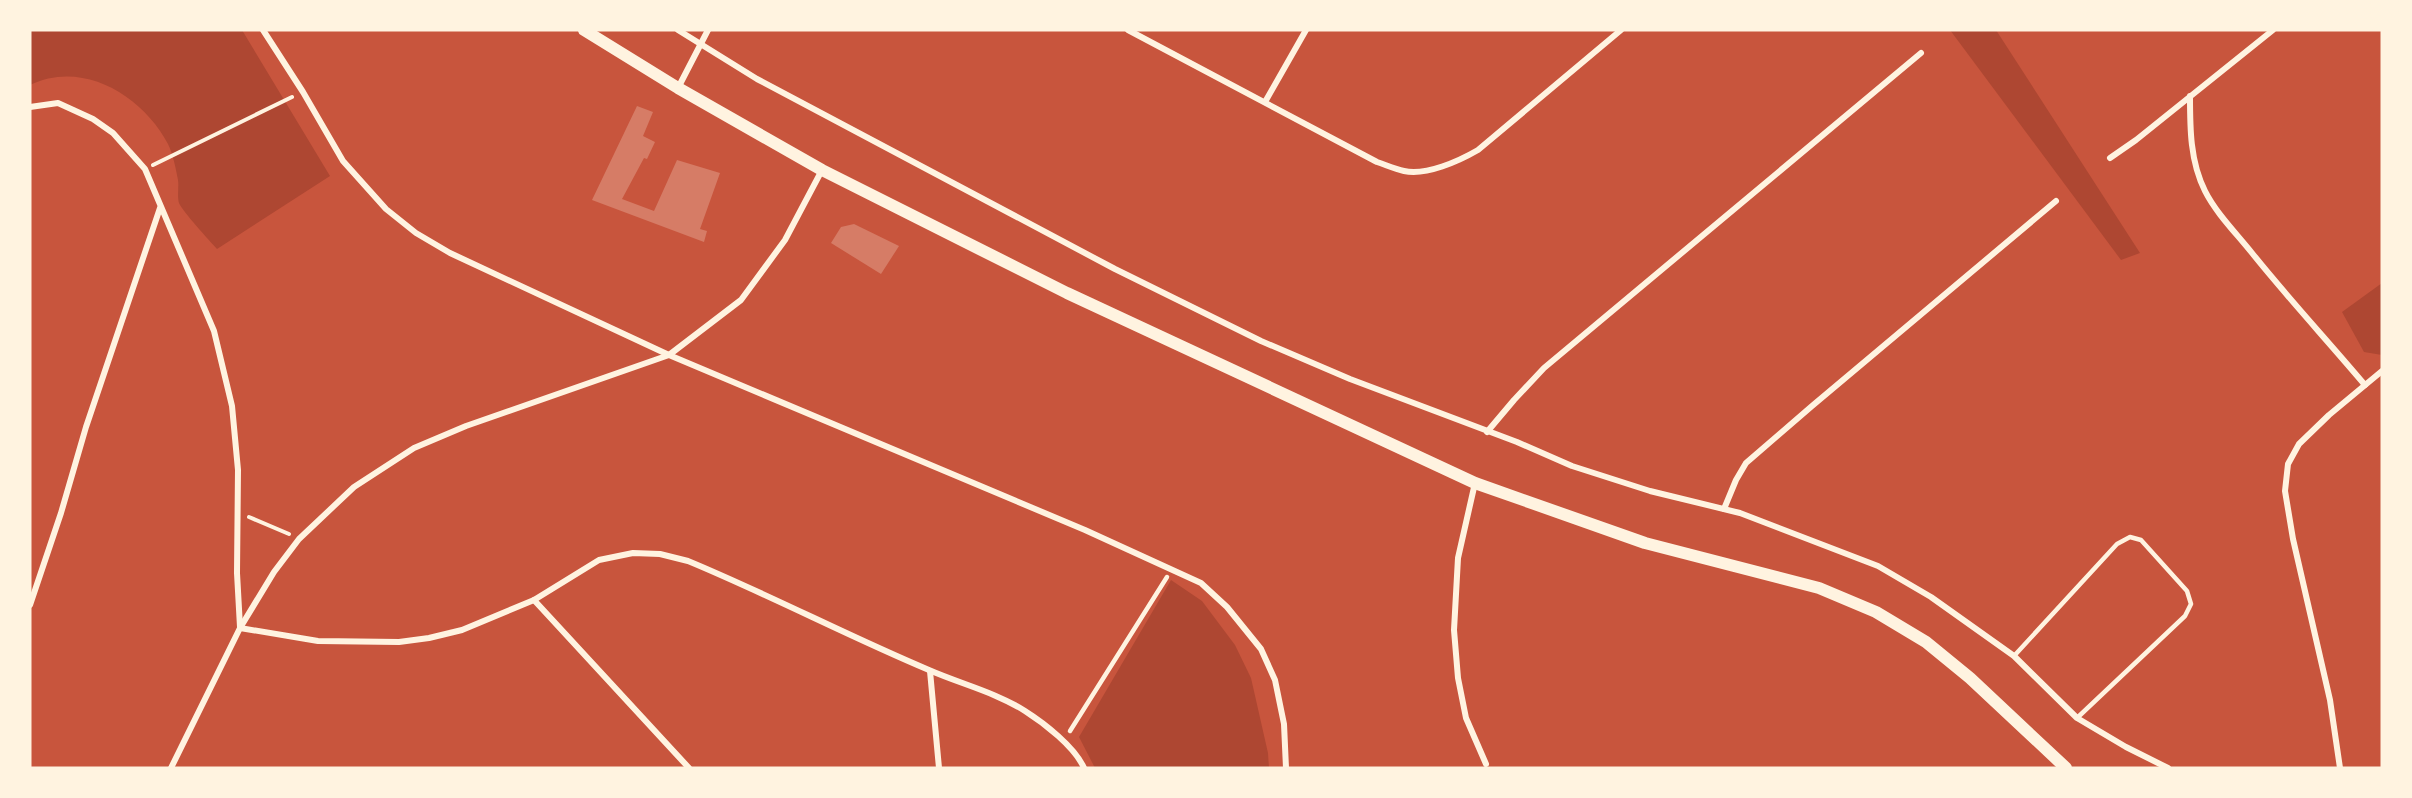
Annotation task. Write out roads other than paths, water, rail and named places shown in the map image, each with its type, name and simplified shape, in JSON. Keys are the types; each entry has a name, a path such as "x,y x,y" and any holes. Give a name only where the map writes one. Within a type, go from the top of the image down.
{"main road":[{"path":"584,30 678,88 822,170 1067,293 1475,483 1645,543 1819,588 1876,612 1926,642 1961,671 2066,768"}],"street":[{"path":"262,30 303,92 343,161 386,209 416,233 450,253 669,355 1085,530 1201,583 1227,607 1261,649 1275,680 1284,724 1286,768"},
{"path":"678,30 789,96 1115,269 1251,336 1350,379 1517,442 1572,466 1650,491 1724,509 1801,535 1878,566 1931,597 2014,656 2077,718 2126,747 2168,768"},
{"path":"678,88 708,30"},
{"path":"1128,30 1377,162 1407,172 1439,167 1461,160 1478,150 1621,30"},
{"path":"1265,102 1306,30"},
{"path":"2110,158 2136,140 2273,30"},
{"path":"1487,432 1544,368 1921,53"},
{"path":"2190,96 2190,138 2196,166 2205,190 2220,214 2270,276 2365,385"},
{"path":"30,107 58,104 93,119 113,133 145,170 214,331 232,406 238,470 240,628"},
{"path":"171,768 240,628 274,572 299,539 354,487 414,448 466,426 669,355 741,300 785,240 822,170"},
{"path":"1724,509 1746,463 2056,201"},
{"path":"30,605 61,513 86,427 160,207"},
{"path":"2340,768 2330,700 2293,539 2285,491 2288,464 2299,444 2329,415 2382,371"},
{"path":"1475,483 1458,558 1454,630 1458,678 1466,718 1486,764"},
{"path":"240,628 318,641 399,642 462,630 534,600 599,560 633,553 660,554 688,561 717,573 930,671 992,693 1025,711 1063,742 1084,768"},
{"path":"534,600 689,768"},
{"path":"930,671 939,768"}],"lane":[{"path":"2014,656 2117,544 2130,537 2141,540 2187,591 2191,604 2185,616 2077,718"},
{"path":"1070,731 1167,578"}]}
